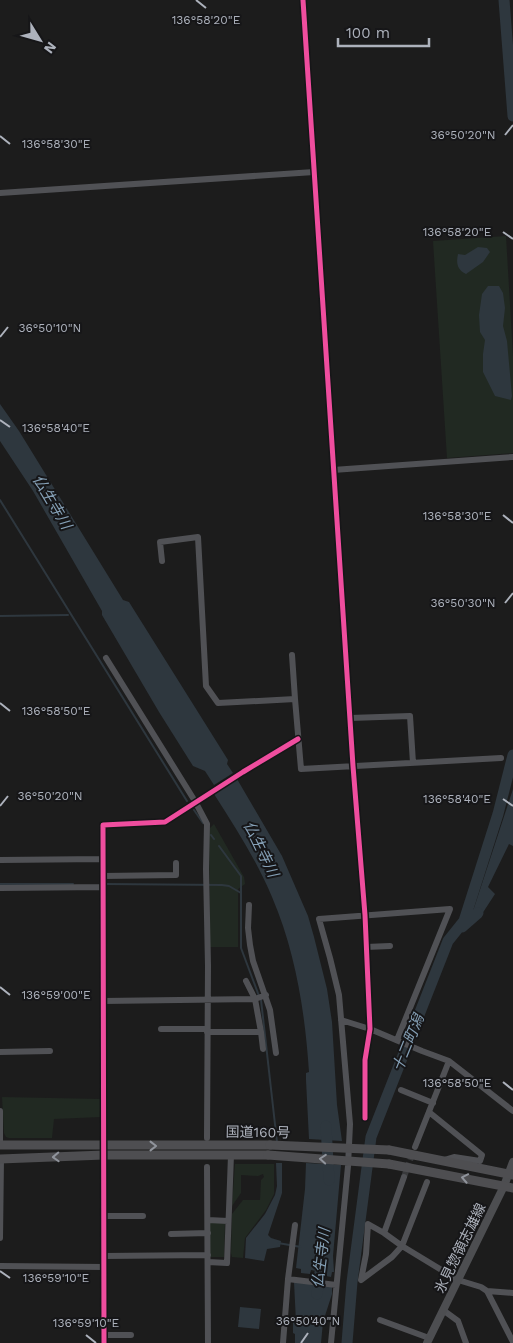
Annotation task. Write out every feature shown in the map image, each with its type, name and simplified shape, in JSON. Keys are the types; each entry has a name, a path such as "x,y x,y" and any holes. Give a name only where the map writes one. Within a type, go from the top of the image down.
{"highway":[{"name":"国道160号","path":"0,1145 268,1156 389,1164 509,1187"},
{"name":"国道160号","path":"0,1159 104,1150 270,1145 389,1150 510,1174"}],"main road":[{"name":"氷見惣領志雄線","path":"428,1341 458,1280 509,1187 513,1162"}],"street":[{"path":"303,0 366,947 370,1028 365,1060 365,1118"},
{"path":"0,193 314,172"},
{"path":"333,470 513,457"},
{"path":"162,561 160,542 198,537 206,686 218,703 295,699"},
{"path":"292,655 301,769 501,758"},
{"path":"106,658 192,798"},
{"path":"350,718 410,716 413,763"},
{"path":"104,1343 103,825 165,822 298,739"},
{"path":"197,805 207,824 207,1138"},
{"path":"0,860 103,859"},
{"path":"104,876 176,875 176,863"},
{"path":"0,888 104,887"},
{"path":"249,905 248,928 250,946 253,961 270,1010 276,1054"},
{"path":"331,1343 350,1143 350,1124 338,995 319,919 450,909 397,1040"},
{"path":"366,947 390,946"},
{"path":"246,981 255,999 263,1049"},
{"path":"103,1001 255,999 266,995"},
{"path":"341,1020 370,1028 449,1061 513,1111"},
{"path":"161,1029 260,1032"},
{"path":"0,1052 50,1051"},
{"path":"415,1147 449,1061"},
{"path":"401,1090 433,1103"},
{"path":"0,1111 0,1145"},
{"path":"429,1112 482,1155 480,1161 454,1158 443,1161"},
{"path":"104,1256 208,1259 227,1263 231,1155"},
{"path":"0,1159 0,1238"},
{"path":"207,1167 208,1343"},
{"path":"384,1233 404,1177"},
{"path":"427,1182 402,1246 392,1257 361,1280 366,1254 368,1224 384,1233 402,1246 458,1280 481,1287 487,1291 513,1293"},
{"path":"104,1216 143,1216"},
{"path":"208,1220 228,1221"},
{"path":"283,1343 288,1279 295,1225"},
{"path":"170,1234 208,1233"},
{"path":"0,1266 104,1267"},
{"path":"288,1279 336,1285"},
{"path":"487,1291 513,1342"},
{"path":"443,1310 458,1321 466,1343"},
{"path":"380,1320 428,1341"},
{"path":"104,1335 132,1335"}],"shaded area":[{"path":"506,236 513,356 513,453 447,458 433,241"},
{"path":"214,824 244,877 245,884 238,889 238,947 210,947 209,829"},
{"path":"2,1097 100,1099 101,1117 54,1119 52,1138 9,1138 4,1133"},
{"path":"235,1164 274,1164 274,1194 266,1210 245,1238 243,1258 232,1257 231,1253 232,1214 243,1200 260,1200 261,1180 264,1177 263,1174 258,1176 241,1175 241,1193 232,1206"},
{"path":"210,1223 225,1223 224,1257 210,1257"}],"water":[{"path":"478,247 487,248 490,252 483,262 466,274 458,266 458,254 465,255"},
{"path":"488,286 499,286 503,293 505,308 503,326 507,341 511,400 495,396 483,372 485,340 480,332 479,315 482,294"},
{"path":"0,404 19,431 123,600 129,602 228,760 227,764 233,773 214,785 205,771 193,766 159,712 33,491 0,441"},
{"path":"237,779 282,856 308,916 327,989 332,1022 337,1105 342,1141 309,1139 306,1073 309,1072 302,1005 293,961 280,918 260,870 214,794"},
{"path":"513,789 513,846 509,844 488,887 495,894 482,914 473,911"},
{"path":"276,1163 282,1163 282,1193 268,1235 281,1241 280,1247 267,1249 264,1261 245,1258 246,1238 265,1214 275,1195 277,1186"},
{"path":"306,1163 341,1165 333,1256 334,1272 332,1272 331,1277 311,1270 310,1274 301,1273 301,1269 296,1268"},
{"path":"294,1282 332,1287 332,1294 323,1322 321,1343 295,1343 295,1334 293,1333 293,1322 296,1322"},
{"path":"240,1307 261,1309 259,1329 238,1327"}],"waterway":[{"name":"十二町潟","path":"504,0 513,116"},
{"path":"0,500 187,801"},
{"path":"0,616 68,615"},
{"name":"十二町潟","path":"347,1343 352,1282 371,1137 448,941 464,921 498,814 513,755"},
{"path":"194,810 203,823"},
{"path":"211,835 214,839"},
{"path":"219,846 241,876 241,948 259,996"},
{"path":"0,884 73,884"},
{"path":"105,884 222,885 229,886 241,893"},
{"path":"462,927 478,913"},
{"path":"261,1000 277,1142"},
{"name":"仏生寺川","path":"326,1126 329,1180"},
{"path":"278,1243 301,1247"},
{"name":"仏生寺川","path":"317,1294 322,1258"}],"tunnel":[{"path":"404,1177 413,1152"}],"cycle path":[{"path":"303,0 353,766 365,915 370,1029 365,1060 365,1118"},
{"path":"104,1343 103,825 165,822 298,739"}]}
